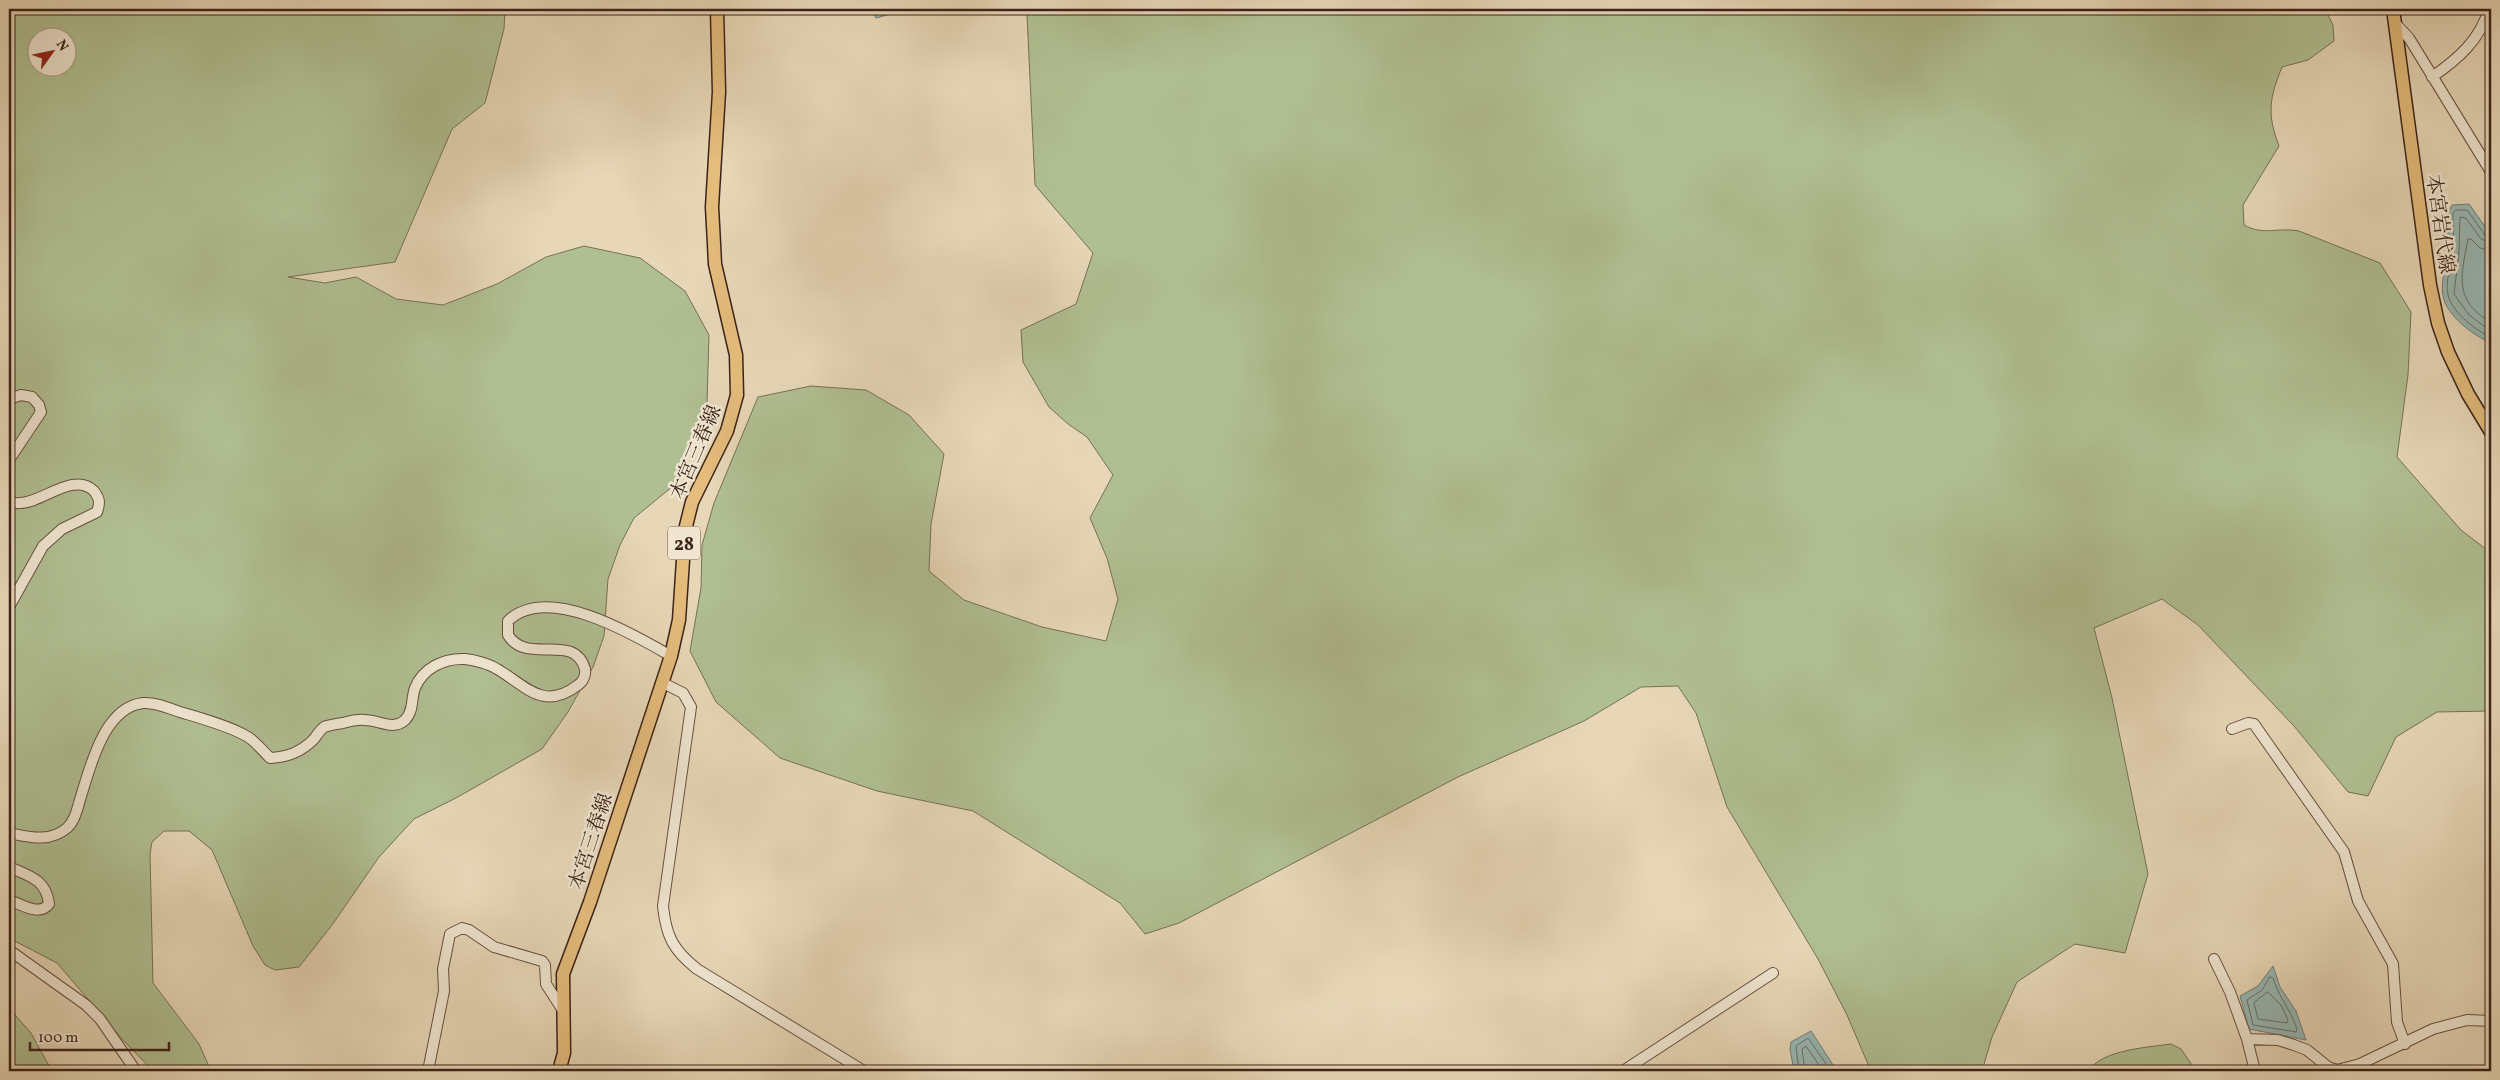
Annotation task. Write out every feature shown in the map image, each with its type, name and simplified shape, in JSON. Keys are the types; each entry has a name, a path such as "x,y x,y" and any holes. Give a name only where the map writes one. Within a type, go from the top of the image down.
{"main road":[{"name":"本宮三春線","path":"559,1071 564,1053 563,974 590,902 671,656 679,620 685,530 692,502 727,430 737,395 736,355 715,264 712,207 719,92 717,9"},
{"name":"本宮岩代線","path":"2394,9 2430,285 2438,323 2455,369 2491,432"}],"street":[{"path":"2432,77 2458,57 2476,38 2484,25 2489,9"},
{"path":"2395,23 2409,38 2491,172"},
{"path":"9,399 21,395 32,397 39,404 41,412 9,460"},
{"path":"9,501 21,504 64,488 82,484 89,487 98,497 100,503 97,512 62,529 43,546 9,607"},
{"path":"9,833 39,839 49,838 68,827 75,816 101,739 115,719 128,709 142,703 156,705 204,720 248,737 270,758 282,757 294,754 324,727 365,720 391,726 405,720 411,710 416,687 429,669 440,662 464,659 480,662 497,668 524,689 539,695 558,694 576,687 585,676 585,669 579,659 571,652 564,649 526,650 511,641 508,635 508,621 516,614 530,608 584,613 648,642 671,656"},
{"path":"662,683 683,693 691,707 663,906 667,932 672,942 683,958 697,968 864,1071"},
{"path":"2232,729 2248,723 2254,724 2344,852 2358,902 2394,964 2397,1022 2405,1044"},
{"path":"9,867 40,881 48,896 49,904 45,909 38,911 9,900"},
{"path":"428,1071 444,990 444,968 450,934 453,931 462,928 469,930 494,947 542,961 545,965 546,984 562,1009"},
{"path":"9,950 86,1005 100,1019 136,1071"},
{"path":"2214,959 2230,992 2256,1071"},
{"path":"1622,1071 1773,973"},
{"path":"2247,1039 2278,1040 2294,1045 2307,1050 2328,1068 2337,1070 2360,1064 2433,1029 2455,1022 2491,1021"}],"green space":[{"path":"10,9 505,9 504,29 485,103 452,129 395,262 288,277 325,283 356,277 396,299 443,305 497,284 546,257 584,246 640,258 685,291 709,335 707,402 678,482 634,518 620,545 608,579 604,636 593,667 568,712 542,749 456,798 414,819 379,857 332,925 299,967 275,970 265,965 253,946 212,850 189,831 164,831 152,842 150,854 153,983 199,1044 211,1071 153,1071 123,1040 57,963 9,938"},
{"path":"1033,9 2325,9 2333,25 2334,41 2308,60 2282,67 2274,88 2271,115 2279,146 2243,205 2244,225 2264,231 2299,231 2380,263 2411,312 2408,375 2397,457 2461,530 2491,553 2491,711 2437,712 2396,737 2368,796 2348,792 2294,726 2198,625 2162,599 2094,628 2112,698 2148,874 2125,953 2075,944 2017,982 1992,1037 1982,1071 1871,1071 1847,1015 1818,959 1727,807 1696,713 1678,686 1641,687 1584,721 1458,777 1179,923 1145,934 1120,903 973,811 877,791 780,758 716,702 690,651 701,588 702,545 714,503 758,397 811,386 866,390 909,415 944,454 931,524 929,571 964,600 1042,627 1106,641 1118,599 1107,558 1090,518 1113,475 1087,437 1068,424 1049,407 1023,362 1021,330 1076,304 1093,253 1035,185 1027,15"},
{"path":"9,1008 31,1033 48,1064 57,1071 9,1071"},
{"path":"2171,1044 2181,1049 2196,1071 2089,1071 2095,1064 2114,1054 2139,1048"}],"water":[{"path":"871,9 909,9 876,18"},
{"path":"2469,204 2491,235 2491,343 2477,335 2455,317 2445,303 2442,290 2448,252 2448,219 2450,209 2452,205"},
{"path":"2273,966 2280,987 2296,1011 2306,1040 2249,1029 2240,996 2258,986"},
{"path":"1811,1031 1837,1071 1794,1071 1790,1049 1791,1042"}]}
